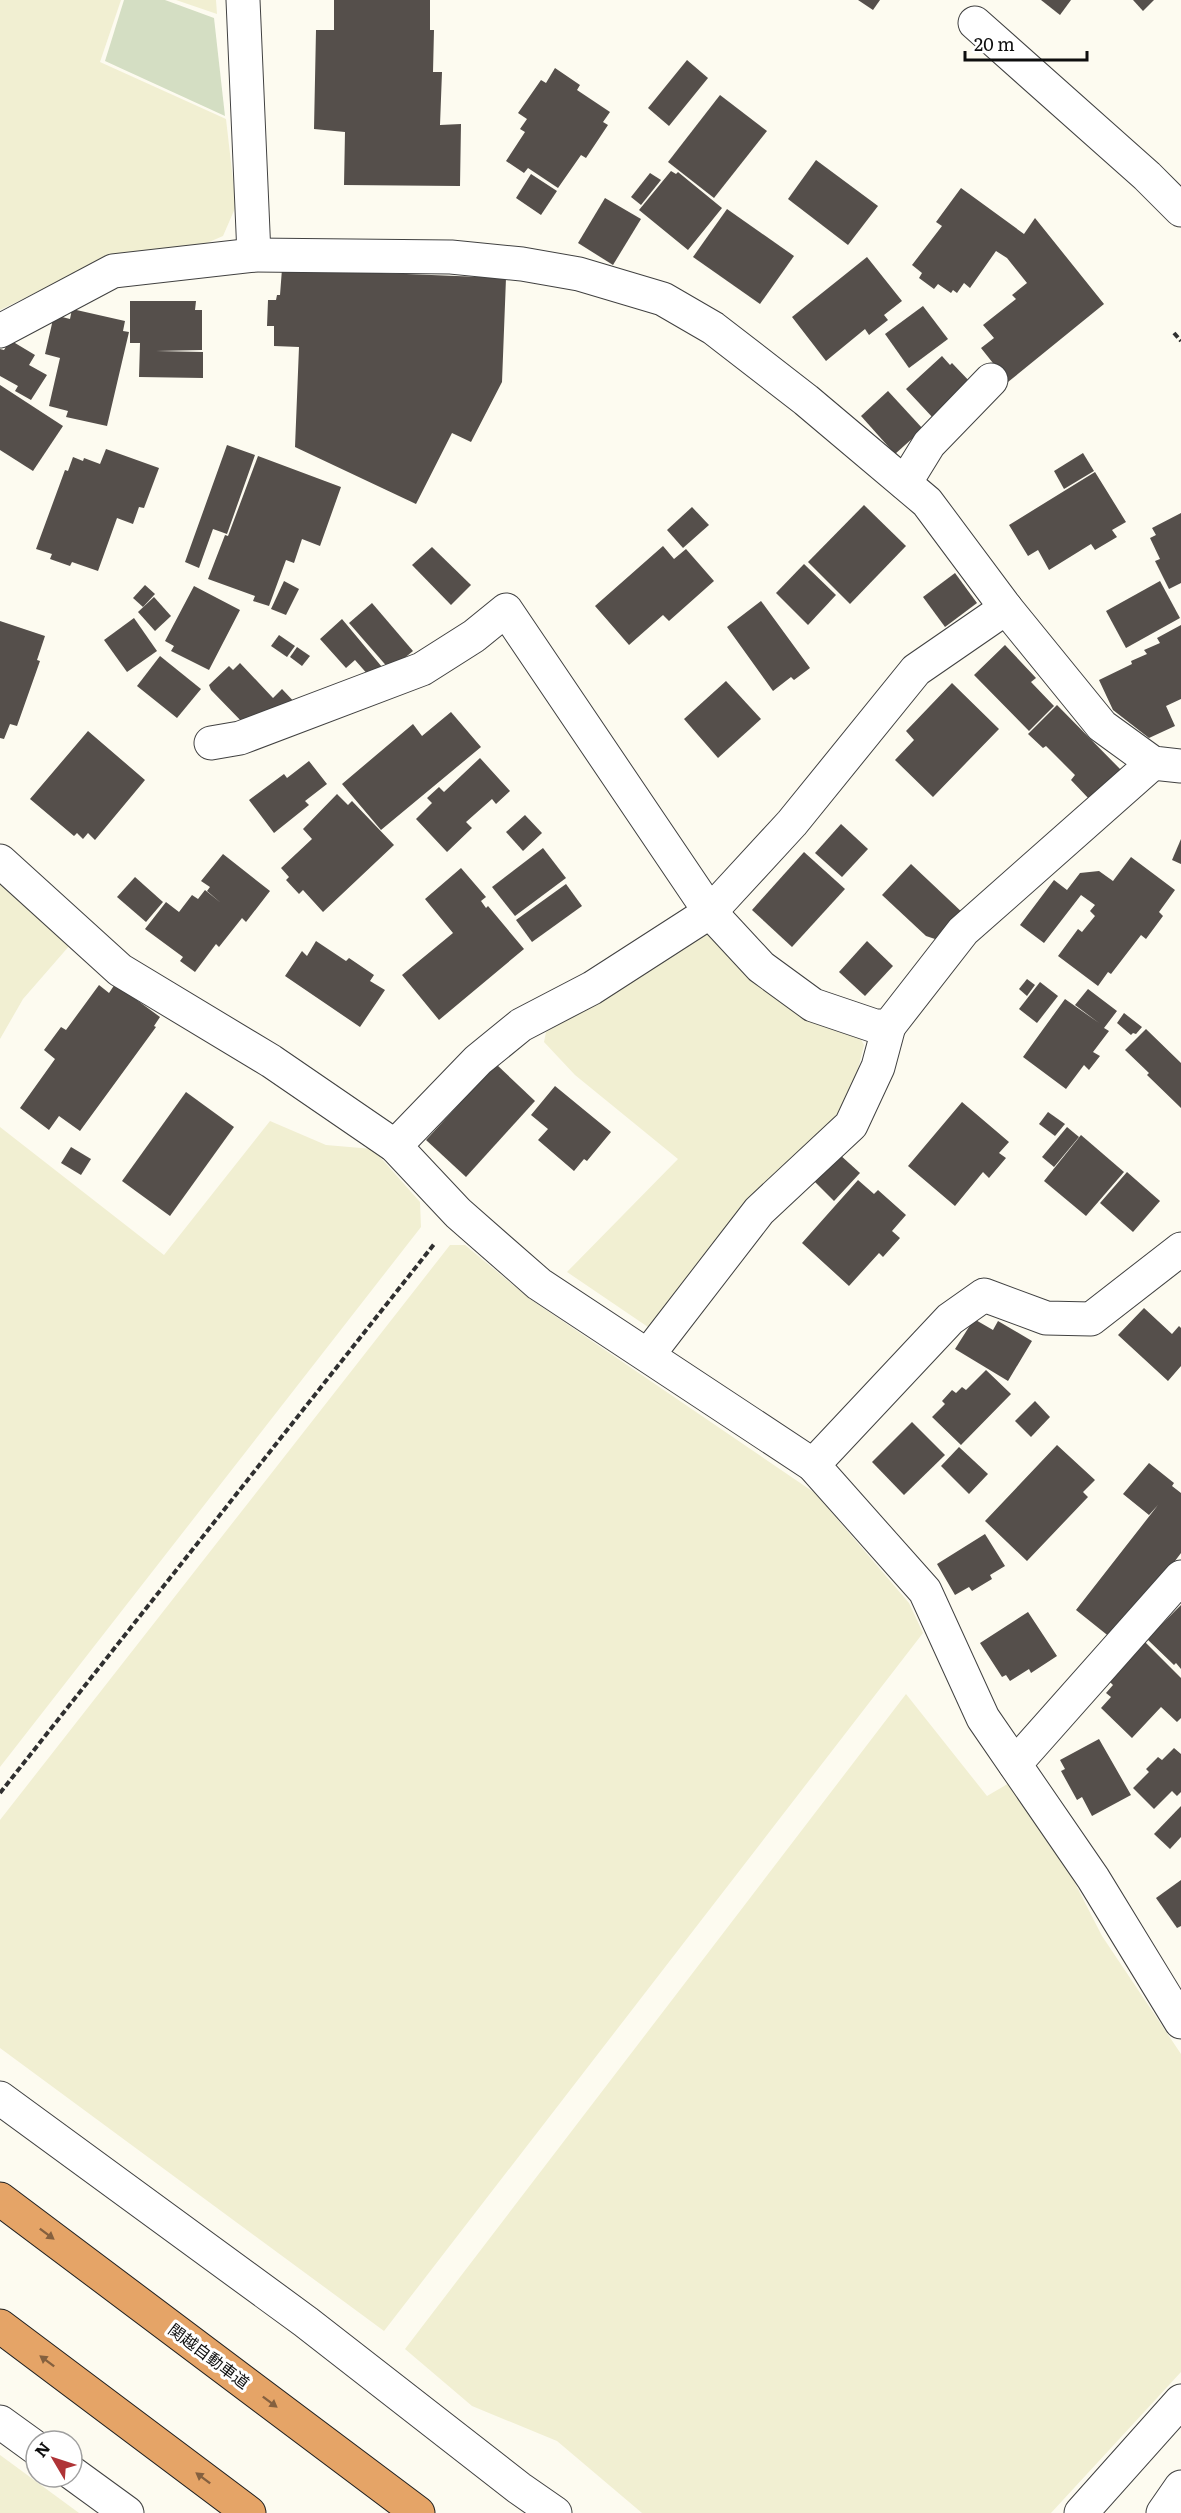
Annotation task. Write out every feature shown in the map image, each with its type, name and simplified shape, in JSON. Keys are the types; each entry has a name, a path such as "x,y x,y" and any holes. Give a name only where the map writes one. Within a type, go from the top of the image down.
{"highway":[{"name":"関越自動車道","path":"0,2199 418,2513"},
{"path":"0,2326 249,2513"}],"street":[{"path":"243,0 254,255"},
{"path":"975,23 1147,176 1181,210"},
{"path":"0,331 113,272 254,255 451,257 522,264 579,274 663,299 713,328 806,400 927,502 1006,608 1102,726 1167,764 963,931 889,1026 878,1067 851,1125 759,1211 648,1355"},
{"path":"905,483 929,444 991,380"},
{"path":"395,1146 478,1060 521,1025 592,988 710,912 792,823 916,670 1006,608"},
{"path":"211,743 240,738 422,669 474,636 506,610 710,912 761,967 813,1005 875,1026 889,1026"},
{"path":"0,861 120,970 271,1061 395,1146 458,1213 539,1284 813,1465 926,1591 983,1718 1093,1878 1181,2022"},
{"path":"813,1465 950,1319 984,1295 1046,1318 1091,1319 1181,1249"},
{"path":"1015,1764 1181,1577"},
{"path":"0,2098 306,2322 519,2488 555,2513"},
{"path":"1081,2513 1181,2401"},
{"path":"0,2422 24,2439"},
{"path":"84,2483 127,2513"},
{"path":"1163,2513 1181,2487"}],"path":[{"path":"1174,333 1181,341"},
{"path":"0,1793 458,1213"}],"shaded area":[{"path":"0,0 121,0 100,62 226,119 236,206 223,236 200,246 86,268 0,310"},
{"path":"176,0 216,0 217,14"},
{"path":"0,881 70,945 23,999 0,1039"},
{"path":"707,934 717,935 858,1034 864,1045 852,1094 827,1127 718,1242 648,1327 567,1272 678,1159 575,1075 544,1042 546,1032"},
{"path":"270,1121 326,1145 373,1149 420,1202 421,1227 0,1767 0,1127 164,1255"},
{"path":"450,1245 465,1245 530,1299 815,1493 909,1603 923,1633 384,2331 0,2048 0,1820"},
{"path":"906,1694 987,1796 1011,1782 1052,1838 1102,1936 1181,2054 1181,2372 1051,2513 642,2513 557,2441 472,2406 405,2349"},
{"path":"0,2455 24,2473 24,2489 46,2489 79,2513 0,2513"}],"green space":[{"path":"124,0 165,0 214,18 225,116 105,61"}],"building":[{"path":"334,0 430,0 430,30 434,30 433,72 442,72 440,125 461,124 460,186 344,185 345,132 314,129 316,30 334,30"},
{"path":"858,0 880,0 873,10"},
{"path":"1041,0 1071,0 1060,15"},
{"path":"1133,0 1154,0 1143,11"},
{"path":"687,60 708,78 669,126 648,108"},
{"path":"555,68 580,85 577,90 610,112 603,122 608,125 586,158 581,155 558,188 528,168 524,173 506,161 525,132 520,129 527,119 518,113 541,80 546,83"},
{"path":"720,95 767,131 714,198 668,162"},
{"path":"816,160 878,206 848,245 788,199"},
{"path":"671,171 676,174 678,172 722,208 688,250 639,210"},
{"path":"650,173 661,180 641,205 631,197"},
{"path":"531,174 557,191 541,215 516,198"},
{"path":"961,188 1024,234 1035,218 1104,304 1008,382 981,348 994,338 983,325 1016,299 1012,295 1027,283 1007,258 996,251 970,288 964,283 957,293 953,290 951,293 938,284 934,289 919,278 922,273 912,265 942,226 936,222"},
{"path":"605,198 641,219 613,265 578,243"},
{"path":"727,209 794,256 760,304 693,257"},
{"path":"867,257 902,301 884,315 888,320 869,335 865,329 826,361 792,317"},
{"path":"282,269 506,278 502,382 471,442 452,433 416,504 295,447 299,347 274,346 274,326 267,326 268,300 276,300 277,295 280,295"},
{"path":"130,301 196,301 195,310 202,310 202,350 156,351 203,352 203,378 139,377 140,343 130,343"},
{"path":"923,306 948,339 909,368 885,334"},
{"path":"72,309 125,321 123,331 129,332 107,426 66,417 68,411 49,406 60,358 45,354 54,315 70,319"},
{"path":"10,340 35,355 29,365 47,375 31,400 15,391 18,386 0,376 0,349 4,350"},
{"path":"942,356 972,384 934,419 906,389"},
{"path":"0,385 63,426 33,471 0,450"},
{"path":"888,391 923,429 895,454 861,416"},
{"path":"227,445 255,455 227,534 213,529 199,568 185,562"},
{"path":"106,449 159,468 144,508 139,507 133,524 117,518 98,571 72,562 70,566 50,559 52,554 36,549 65,470 68,471 73,457 100,464"},
{"path":"1083,453 1094,471 1064,489 1054,471"},
{"path":"258,456 341,487 320,546 302,539 294,563 286,560 269,606 253,601 255,596 208,579 225,535 228,536"},
{"path":"1095,472 1126,522 1112,530 1117,537 1095,550 1091,544 1049,570 1038,550 1028,556 1009,525"},
{"path":"864,505 906,546 850,604 808,562"},
{"path":"692,507 709,525 683,548 667,530"},
{"path":"1181,513 1181,583 1169,589 1155,561 1160,559 1150,538 1156,535 1152,528"},
{"path":"663,546 674,559 686,549 714,581 669,621 663,615 629,645 595,606"},
{"path":"432,547 471,585 451,605 412,565"},
{"path":"804,564 836,595 808,625 776,593"},
{"path":"955,573 977,603 945,627 923,597"},
{"path":"284,581 299,589 286,615 271,609"},
{"path":"1160,581 1180,618 1126,648 1106,611"},
{"path":"145,585 155,594 143,607 133,598"},
{"path":"194,586 240,610 209,670 171,651 174,646 165,641"},
{"path":"154,597 171,616 155,631 138,612"},
{"path":"761,601 810,668 794,680 791,677 773,691 727,627"},
{"path":"372,603 413,651 390,670 349,623"},
{"path":"134,618 157,651 127,672 104,640"},
{"path":"342,619 382,667 370,677 355,660 346,668 320,639"},
{"path":"0,621 45,636 37,660 40,661 17,726 10,724 4,739 0,738"},
{"path":"1181,625 1181,699 1166,706 1175,726 1149,738 1113,710 1099,680 1147,654 1144,650 1160,643 1157,638"},
{"path":"279,635 295,646 287,657 271,646"},
{"path":"1005,645 1036,678 1031,682 1054,706 1029,731 974,675"},
{"path":"297,647 310,656 302,666 290,657"},
{"path":"160,656 201,689 177,718 137,686"},
{"path":"240,663 273,698 282,689 299,707 246,726 211,690 209,685 229,666 233,670"},
{"path":"726,681 761,719 718,758 684,719"},
{"path":"952,683 999,729 933,797 895,760 914,740 906,731"},
{"path":"1057,705 1121,770 1090,800 1071,780 1075,775 1046,746 1043,748 1028,734"},
{"path":"451,712 481,747 381,830 342,784 413,724 422,736"},
{"path":"88,731 145,780 95,840 88,833 83,839 77,833 74,836 30,799"},
{"path":"480,758 510,791 496,804 492,799 466,822 472,828 447,852 416,819 432,803 427,798 439,787 444,792"},
{"path":"309,761 327,784 305,801 309,805 274,833 249,800 284,774 287,778"},
{"path":"337,794 348,805 352,801 394,845 323,912 303,890 299,894 286,880 289,877 281,868 312,839 303,829"},
{"path":"525,815 542,833 523,851 506,832"},
{"path":"841,824 868,849 842,877 815,853"},
{"path":"1181,839 1181,864 1172,860"},
{"path":"543,848 566,878 515,916 492,887"},
{"path":"804,852 845,889 792,947 752,910"},
{"path":"223,854 270,891 246,922 242,918 219,947 216,944 195,972 180,961 183,957 145,929 166,902 179,912 192,895 198,899 205,890 221,903 207,891 210,887 201,881"},
{"path":"1131,857 1175,890 1159,912 1163,916 1146,939 1141,935 1111,974 1108,972 1098,986 1058,956 1078,929 1082,932 1095,916 1090,911 1095,905 1081,895 1044,943 1020,925 1054,880 1067,890 1080,873 1099,871 1113,881"},
{"path":"911,864 965,915 941,941 926,936 882,895"},
{"path":"461,868 486,897 481,901 486,908 488,906 524,949 439,1020 402,975 453,933 425,899"},
{"path":"135,877 163,902 146,922 117,897"},
{"path":"566,884 582,906 532,942 516,920"},
{"path":"316,941 346,961 349,958 374,975 370,981 385,990 360,1027 285,976 302,951 307,956"},
{"path":"867,941 893,966 865,996 839,972"},
{"path":"1027,979 1035,985 1027,996 1019,989"},
{"path":"1040,982 1058,996 1037,1023 1019,1009"},
{"path":"115,984 160,1017 154,1026 156,1027 80,1131 59,1116 49,1130 20,1108 55,1059 44,1050 61,1027 66,1030 99,985 109,993"},
{"path":"1088,989 1117,1011 1104,1028 1109,1031 1093,1052 1100,1056 1089,1070 1084,1065 1066,1089 1023,1057 1065,999 1099,1023 1075,1005"},
{"path":"1124,1013 1142,1027 1136,1034 1131,1035 1117,1023"},
{"path":"1146,1029 1181,1063 1181,1108 1125,1050"},
{"path":"496,1064 535,1101 466,1177 426,1140"},
{"path":"555,1086 611,1132 587,1161 584,1159 574,1171 538,1140 548,1129 531,1115"},
{"path":"186,1092 234,1127 170,1216 122,1181"},
{"path":"962,1102 1009,1142 999,1153 1006,1158 989,1178 983,1172 955,1206 908,1166"},
{"path":"1048,1112 1065,1124 1055,1136 1039,1124"},
{"path":"1067,1127 1079,1137 1054,1167 1042,1157"},
{"path":"1081,1135 1124,1172 1086,1216 1044,1181"},
{"path":"71,1147 91,1159 81,1175 61,1163"},
{"path":"839,1154 860,1173 834,1201 814,1181"},
{"path":"1127,1172 1160,1201 1133,1232 1100,1203"},
{"path":"858,1180 874,1194 878,1190 906,1215 892,1231 900,1238 883,1257 879,1253 849,1286 802,1243"},
{"path":"1144,1308 1172,1334 1179,1326 1181,1328 1181,1366 1168,1381 1118,1335"},
{"path":"974,1319 993,1330 998,1321 1032,1341 1008,1381 955,1349"},
{"path":"986,1370 1011,1394 961,1445 932,1417 945,1404 942,1401 952,1390 956,1393 962,1387 966,1390"},
{"path":"1035,1401 1050,1417 1031,1437 1015,1421"},
{"path":"912,1422 945,1455 904,1495 872,1462"},
{"path":"1057,1445 1095,1480 1083,1492 1088,1497 1027,1561 985,1521"},
{"path":"959,1447 988,1474 969,1494 941,1466"},
{"path":"1149,1463 1174,1483 1172,1486 1181,1493 1181,1553 1111,1638 1076,1610 1158,1505 1149,1515 1123,1494"},
{"path":"985,1534 1005,1566 990,1575 992,1579 972,1591 969,1587 955,1595 937,1564"},
{"path":"1181,1605 1181,1669 1147,1639"},
{"path":"1028,1612 1057,1656 1031,1673 1029,1669 1010,1681 1006,1675 1002,1677 980,1643"},
{"path":"1145,1642 1181,1678 1181,1718 1177,1722 1161,1707 1132,1738 1101,1708 1111,1697 1106,1693 1113,1685 1108,1680"},
{"path":"1099,1739 1131,1795 1092,1816 1082,1797 1077,1800 1061,1771 1065,1769 1060,1760"},
{"path":"1174,1748 1181,1754 1181,1792 1177,1796 1172,1791 1154,1809 1133,1788 1149,1772 1146,1769 1158,1757 1162,1760"},
{"path":"1181,1806 1181,1837 1170,1849 1154,1834"},
{"path":"1181,1880 1181,1926 1177,1928 1156,1898"}]}
